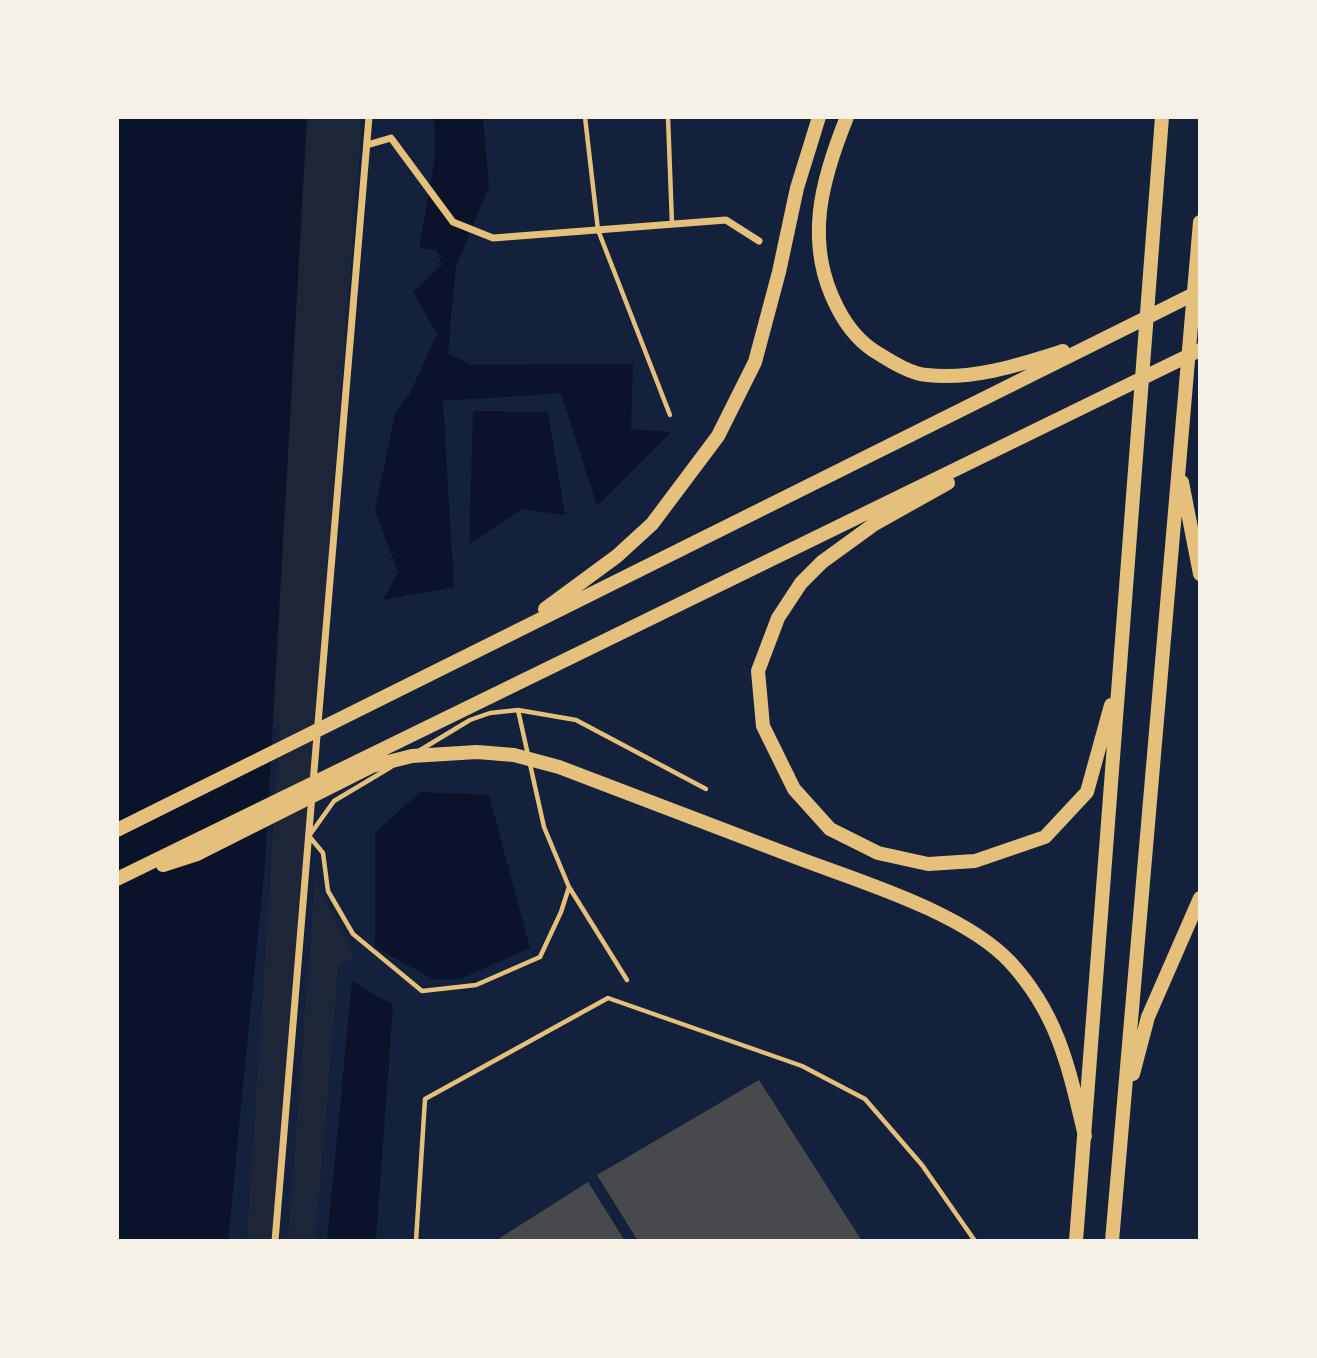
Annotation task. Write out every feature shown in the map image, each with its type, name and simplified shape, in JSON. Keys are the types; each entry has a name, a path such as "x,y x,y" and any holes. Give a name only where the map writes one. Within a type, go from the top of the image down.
{"highway":[{"path":"512,633 617,556 652,524 718,436 755,362 779,272 797,188 819,117"},
{"path":"847,117 827,174 818,219 818,251 825,285 842,317 863,345 891,362 925,375 973,375 1024,364 1111,335"},
{"path":"1154,117 1158,165"},
{"path":"1076,1241 1162,117"},
{"path":"1112,1241 1200,222"},
{"path":"117,830 1200,291"},
{"path":"118,879 1200,350"},
{"path":"1087,406 873,525 815,569 801,583 778,618 758,671 763,726 794,789 830,828 878,853 928,864 975,861 1045,837 1087,792 1120,674"},
{"path":"1179,466 1200,574"},
{"path":"118,879 197,854 372,766 412,756 477,752 514,755 559,767 871,886 946,917 982,939 1009,961 1032,990 1053,1024 1067,1059 1085,1136"},
{"path":"1124,1109 1149,1017 1200,898"}],"street":[{"path":"275,1241 369,117"},
{"path":"367,145 391,138 453,222 493,237 726,220 759,241"}],"lane":[{"path":"585,117 598,230 670,415"},
{"path":"668,117 672,224"},
{"path":"518,710 544,827 569,887 627,980"},
{"path":"569,887 561,912 540,957 475,985 422,991 353,934 328,891 323,853 309,836 334,801 470,720 490,713 518,710 576,720 706,789"},
{"path":"416,1241 425,1099 608,998 802,1066 865,1099 922,1166 975,1241"}],"shaded area":[{"path":"117,117 362,117 275,1241 247,1241 280,725 117,804"},
{"path":"117,117 307,117 265,863 228,1241 117,1241"},
{"path":"434,117 483,117 489,187 456,266 448,353 471,365 633,364 631,429 671,432 597,506 561,393 443,401 454,587 383,600 398,572 375,510 395,414 410,393 437,334 413,292 442,265 436,250 419,248 435,158"},
{"path":"473,411 548,412 565,515 522,509 469,544"},
{"path":"420,792 489,795 530,948 460,979 433,979 375,947 375,833"},
{"path":"315,881 354,956 338,968 315,1241 288,1241"},
{"path":"352,981 393,1005 376,1241 327,1241"}],"building":[{"path":"759,1080 862,1241 638,1241 597,1175"},
{"path":"588,1182 625,1241 495,1241"}]}
